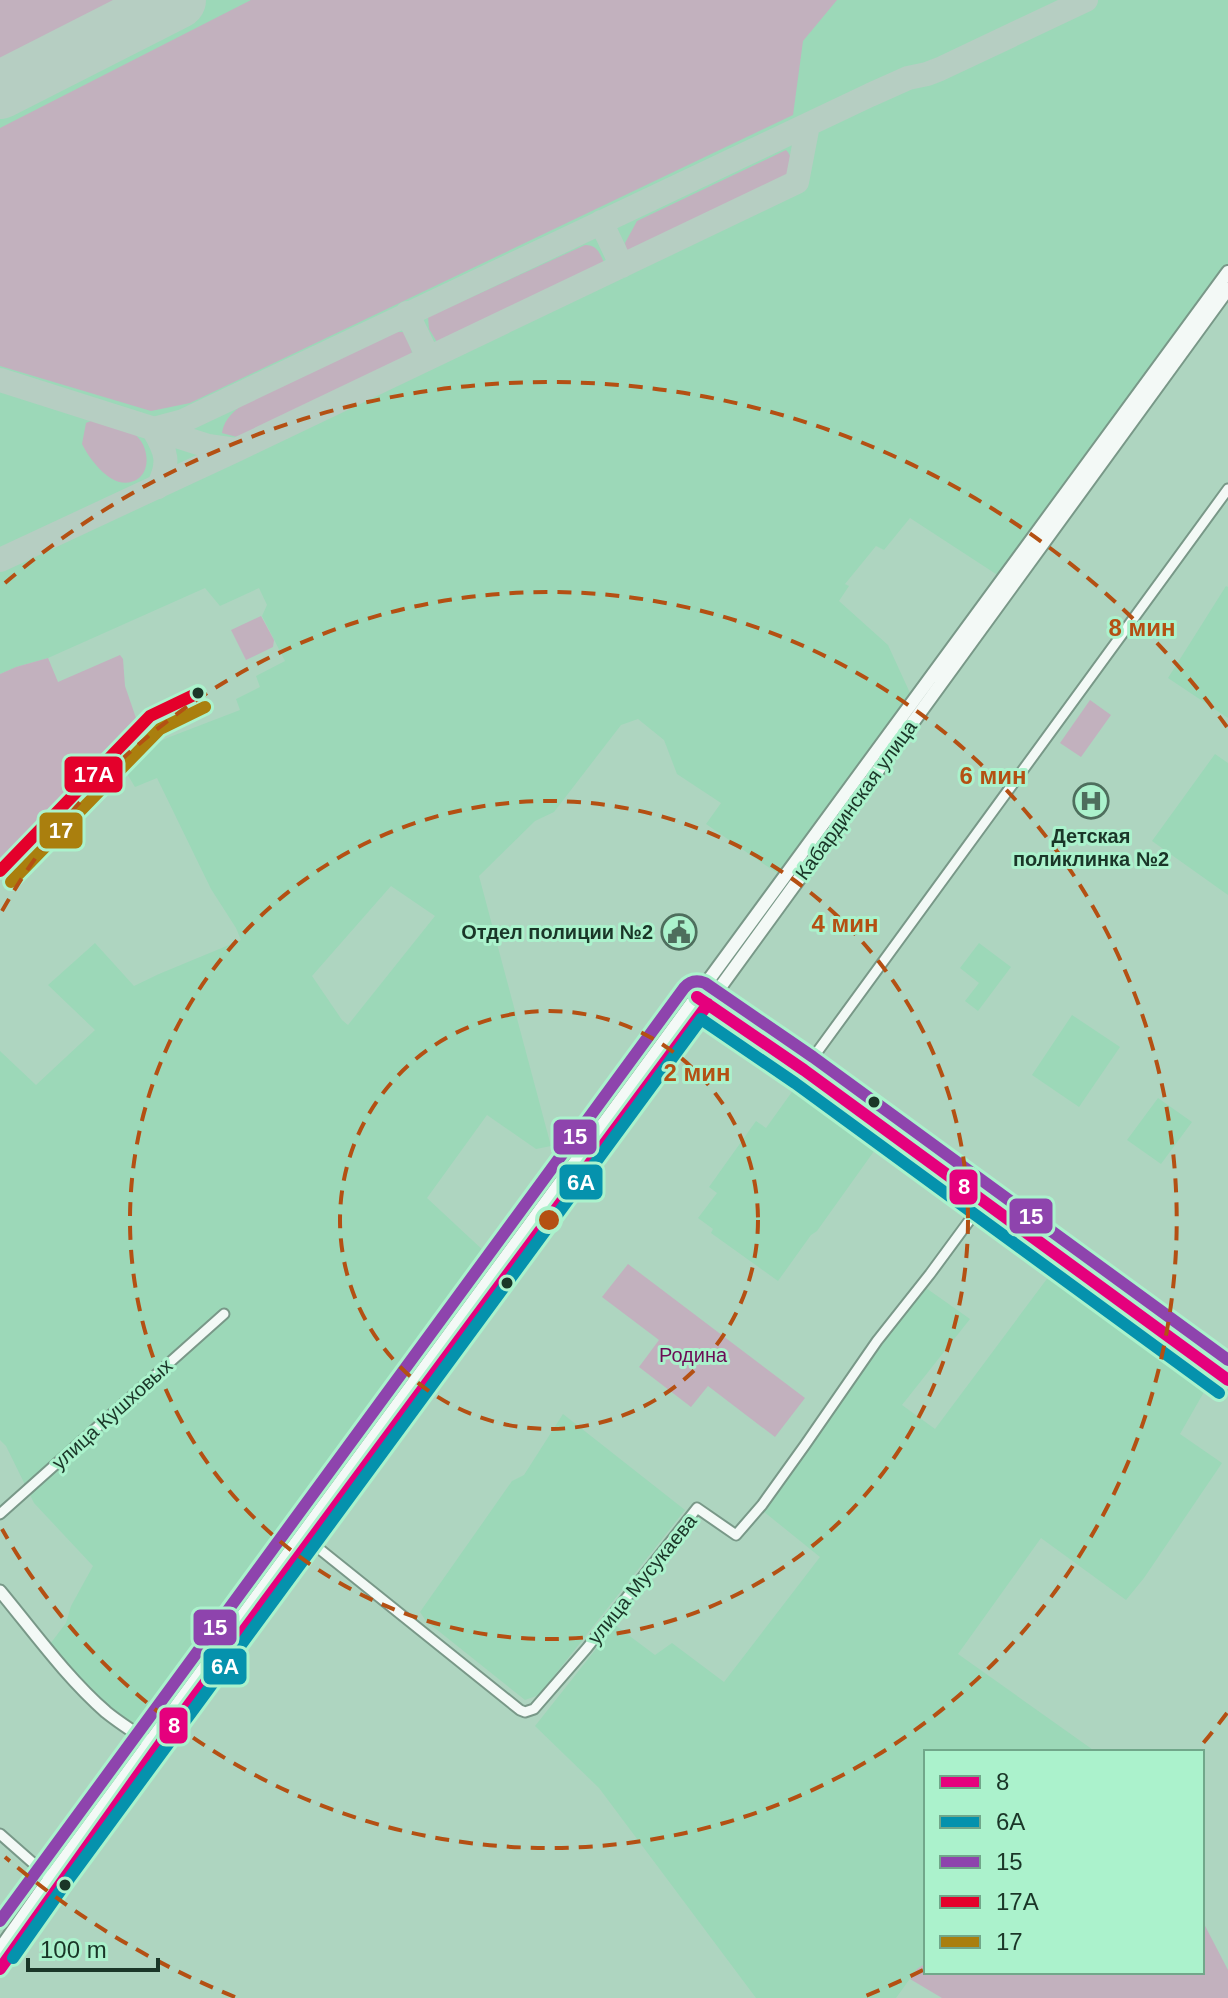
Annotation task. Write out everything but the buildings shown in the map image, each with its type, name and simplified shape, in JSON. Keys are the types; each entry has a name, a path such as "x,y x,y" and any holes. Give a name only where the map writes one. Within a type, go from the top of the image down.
{"main road":[{"name":"Кабардинская улица","path":"703,1000 1228,272"},
{"name":"Кабардинская улица","path":"0,1949 50,1878 154,1745 1228,289"},
{"path":"0,871 150,716 198,693"},
{"name":"Кабардинская улица","path":"0,1969 154,1745"}],"street":[{"path":"804,1070 1228,489"},
{"path":"703,1000 804,1070 1228,1380"},
{"name":"улица Мусукаева","path":"306,1538 520,1710 534,1709 577,1660 697,1508 736,1535 762,1505 877,1341 983,1202"},
{"name":"улица Кушховых","path":"0,1514 224,1314"},
{"path":"0,1591 77,1684 107,1713 154,1745"},
{"path":"0,1834 50,1878"}],"shaded area":[{"path":"0,0 1228,0 1228,272 784,878 706,824 721,803 677,774 664,740 638,719 621,725 554,812 535,821 479,876 551,1146 536,1149 487,1115 427,1198 500,1266 150,1742 131,1731 47,1648 66,1623 71,1606 93,1566 34,1503 6,1446 0,1440 0,1051 36,1085 95,1030 48,985 95,943 134,986 241,940 211,889 157,778 135,787 124,769 132,755 240,710 236,699 260,687 256,676 285,661 262,616 267,605 259,588 220,606 205,588 48,658 0,674","holes":["910,518 999,576 923,680 910,693 888,645 839,601 849,586 845,584 876,546 884,550","391,886 435,916 348,1025 312,976"]},
{"path":"1228,587 1228,718 1168,678"},
{"path":"1215,754 1228,763 1228,895 1152,841"},
{"path":"979,943 1011,967 978,1011 965,1001 979,983 960,968"},
{"path":"1072,1015 1120,1047 1079,1107 1032,1075"},
{"path":"794,1089 877,1147 778,1281 711,1233 713,1229 698,1218 717,1193 709,1187 756,1121 766,1128"},
{"path":"1158,1098 1192,1122 1161,1164 1127,1140"},
{"path":"1055,1268 1208,1385 1180,1434 1222,1463 1126,1600 1041,1538 958,1654 1093,1750 924,1750 924,1964 896,1998 756,1998 599,1788 535,1726 615,1625 655,1655 672,1643 724,1682 820,1557 763,1511 856,1375 926,1288 970,1319 902,1405 935,1429"},
{"path":"563,1414 685,1510 539,1695 525,1700 426,1621 420,1612 512,1481 524,1475"}],"green space":[{"path":"0,0 115,0 0,59"},
{"path":"251,0 837,0 803,41 793,115 190,403 151,411 0,366 0,128"},
{"path":"786,150 791,159 787,176 627,252 625,243 637,221"},
{"path":"585,245 595,248 604,263 437,342 429,329 428,317"},
{"path":"397,332 409,336 412,354 237,437 222,433 228,418 248,401"},
{"path":"93,420 134,434 142,443 147,462 139,478 130,482 113,479 91,459 82,444 86,423"},
{"path":"261,616 274,640 273,647 246,660 231,630"},
{"path":"120,655 125,686 137,721 0,862 0,674 48,658 58,682"},
{"path":"1090,700 1111,715 1081,757 1060,743"},
{"name":"Родина","path":"628,1264 805,1398 775,1437 708,1386 691,1407 639,1367 659,1340 602,1297"},
{"path":"1204,1924 1228,1970 1228,1998 942,1998 910,1979 924,1964 924,1974 1204,1974"}],"taxiway":[{"path":"153,429 183,421 870,95 908,78 940,69 1086,0"},
{"path":"0,560 797,182 808,125"},
{"path":"601,222 622,266"},
{"path":"407,313 428,357"},
{"path":"0,380 208,446 236,450"},
{"path":"153,429 165,458 158,487"}],"runway":[{"path":"0,90 177,0"}],"transit line":[{"name":"17А","path":"0,871 150,716 198,693"},
{"name":"17","path":"11,882 160,729 205,707"},
{"name":"15","path":"0,1921 684,988 691,983 705,983 813,1057 1228,1360"},
{"name":"8","path":"697,997 804,1070 1228,1380"},
{"name":"8","path":"0,1969 171,1729 708,1004"},
{"name":"6А","path":"13,1958 701,1019 795,1083 1219,1393"}],"place":[{"name":"Детская поликлинка №2","path":"1091,801"},
{"name":"Отдел полиции №2","path":"679,932"}]}
